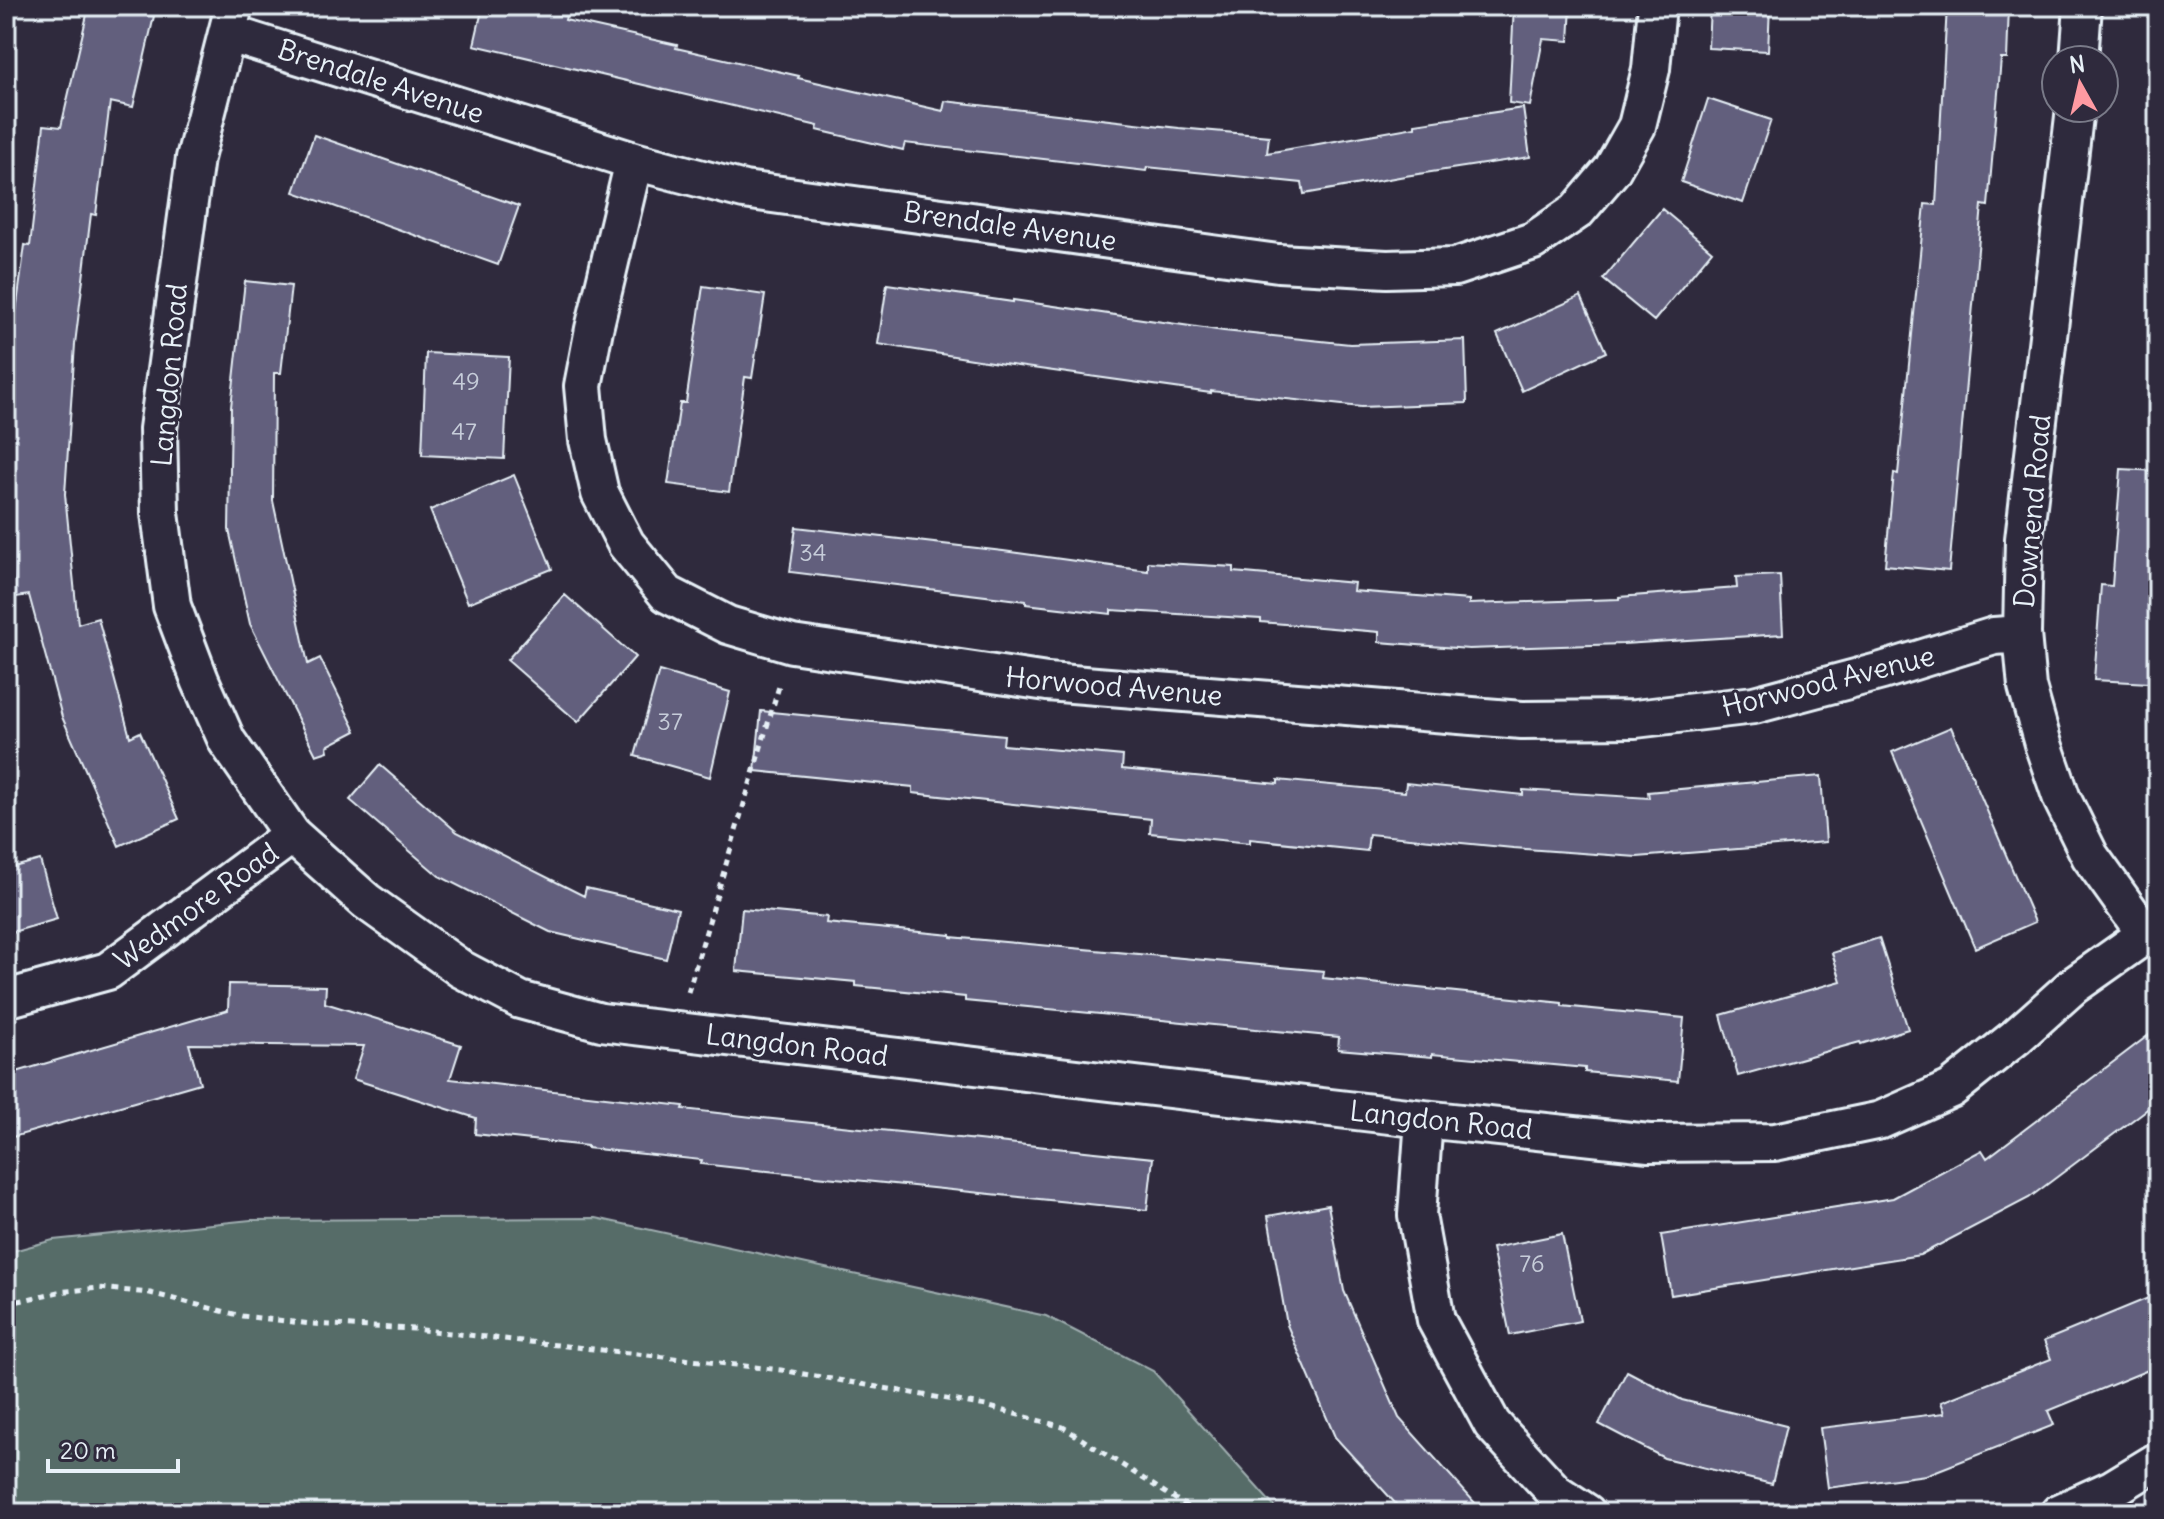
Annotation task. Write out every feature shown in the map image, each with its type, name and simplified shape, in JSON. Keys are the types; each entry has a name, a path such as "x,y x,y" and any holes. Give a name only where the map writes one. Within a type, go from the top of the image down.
{"street":[{"name":"Brendale Avenue","path":"231,19 634,161 744,190 1278,263 1387,269 1455,267 1533,241 1577,211 1612,170 1637,126 1651,69 1657,6"},
{"path":"2080,44 2083,6"},
{"name":"Langdon Road","path":"231,19 192,173 158,429 160,513 172,606 227,741 292,835 366,901 461,969 520,1000 601,1022 1424,1119 1649,1143 1775,1142 1881,1120 1951,1089 2073,986 2152,929"},
{"name":"Downend Road","path":"2073,124 2024,539 2022,634 2027,687 2062,799 2090,856 2152,929"},
{"name":"Horwood Avenue","path":"634,161 583,386 588,440 600,493 626,544 667,594 728,625 792,644 1047,682 1522,720 1620,719 1754,705 1882,671 1994,636 2022,634"},
{"name":"Wedmore Road","path":"6,999 108,971 292,835"},
{"path":"1424,1119 1417,1215 1436,1320 1492,1424 1555,1492 1587,1513"},
{"path":"2059,1513 2112,1489 2158,1461"}],"path":[{"path":"676,1031 792,644"},
{"path":"6,1304 58,1292 99,1288 150,1293 242,1316 445,1333 781,1370 844,1381 986,1406 1063,1427 1197,1513"}],"green space":[{"path":"596,1218 1046,1316 1153,1371 1280,1513 6,1513 6,1253 53,1240 251,1220"}],"building":[{"path":"89,6 109,6 154,16 133,107 110,102 96,215 91,214 75,344 65,494 78,624 98,618 130,737 140,732 179,819 119,846 62,717 29,595 15,597 6,508 9,363 25,245 30,246 44,125 61,127"},
{"path":"483,6 518,6 566,16 565,20 677,45 676,48 943,111 945,101 1269,136 1267,153 1415,127 1415,124 1523,108 1530,157 1304,194 1302,183 1147,167 1146,171 905,143 903,150 817,130 818,126 474,45"},
{"path":"1514,6 1571,6 1569,41 1543,39 1530,106 1509,103"},
{"path":"1710,6 1770,6 1768,51 1708,48"},
{"path":"1947,6 2009,6 2007,59 2001,59 1988,206 1982,205 1949,571 1885,565 1894,473 1898,474 1925,204 1936,205"},
{"path":"1708,99 1771,120 1743,203 1681,182"},
{"path":"314,135 519,206 498,265 294,192"},
{"path":"1662,209 1712,251 1654,321 1603,279"},
{"path":"245,281 291,286 281,373 274,373 273,501 308,664 320,658 356,731 327,746 328,751 316,755 250,624 229,530 231,407"},
{"path":"887,284 1224,331 1350,344 1465,340 1467,403 1361,407 1211,393 878,344"},
{"path":"703,286 765,295 752,378 745,377 729,492 668,484 680,403 686,403"},
{"path":"1581,296 1606,352 1522,391 1497,334"},
{"path":"426,353 509,357 504,459 422,455"},
{"path":"2121,469 2158,471 2158,573 2149,683 2094,680 2101,585 2112,586"},
{"path":"514,475 552,569 468,603 430,510"},
{"path":"796,527 1148,571 1148,562 1234,567 1234,572 1354,583 1353,591 1469,600 1469,604 1619,599 1737,588 1736,577 1780,575 1783,634 1469,649 1379,642 1379,632 1261,622 1261,619 1111,610 1111,614 790,572"},
{"path":"565,595 635,657 578,722 507,660"},
{"path":"659,671 730,692 710,777 635,756"},
{"path":"761,711 1004,735 1003,745 1123,756 1122,769 1405,792 1406,783 1523,795 1523,790 1649,798 1648,792 1821,776 1826,842 1637,857 1369,834 1367,851 1150,833 1151,819 913,793 913,787 755,771"},
{"path":"1951,727 2035,922 1975,948 1892,752"},
{"path":"380,765 457,832 584,896 586,888 678,909 666,959 550,932 439,876 350,800"},
{"path":"40,860 57,919 6,934 6,869"},
{"path":"742,909 827,917 826,923 951,937 1324,971 1323,978 1684,1018 1678,1081 1585,1072 1585,1068 1338,1049 1339,1037 965,1001 965,997 856,986 856,982 736,971"},
{"path":"1879,938 1908,1029 1738,1076 1721,1015 1841,981 1832,953"},
{"path":"229,984 326,986 325,1003 461,1045 450,1079 684,1106 683,1109 752,1117 1153,1158 1147,1210 701,1164 702,1160 475,1134 476,1118 353,1079 364,1046 189,1044 200,1083 6,1139 6,1075 228,1010"},
{"path":"2158,1028 2158,1101 2029,1198 1920,1255 1671,1295 1661,1235 1893,1198 1982,1150 1987,1158"},
{"path":"1328,1205 1344,1291 1399,1418 1484,1513 1404,1513 1335,1437 1287,1325 1268,1216"},
{"path":"1562,1234 1580,1321 1510,1335 1492,1248"},
{"path":"2158,1294 2158,1366 2048,1411 2054,1425 1926,1475 1828,1488 1820,1428 1945,1413 1941,1402 2051,1359 2044,1341"},
{"path":"1627,1371 1682,1400 1786,1426 1772,1484 1664,1458 1599,1424"}]}
